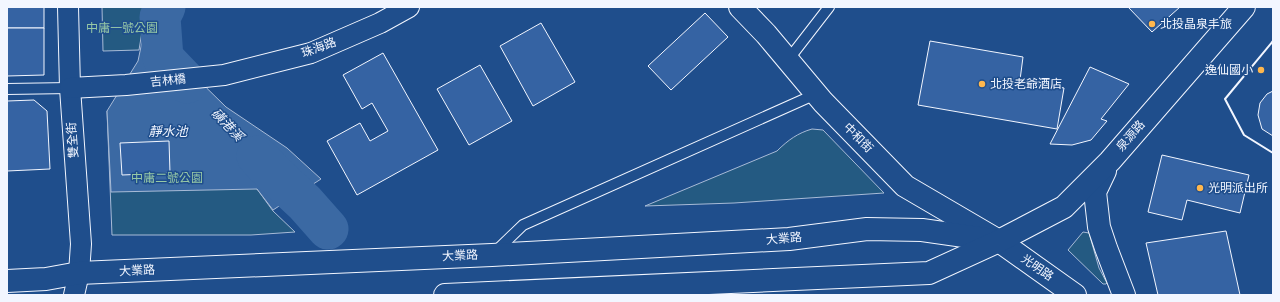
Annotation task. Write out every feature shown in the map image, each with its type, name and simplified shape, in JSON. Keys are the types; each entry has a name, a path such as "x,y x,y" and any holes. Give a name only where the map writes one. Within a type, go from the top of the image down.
{"main road":[{"name":"中和街","path":"740,7 766,34 816,94 905,186 999,241"},
{"name":"泉源路","path":"999,241 1064,208 1110,161 1244,7"},
{"path":"1110,161 1095,192 1099,227 1124,295"},
{"name":"大業路","path":"7,281 46,279 79,274 492,255 789,239 867,229 922,230 999,241"},
{"path":"445,295 929,273 999,241"},
{"name":"光明路","path":"999,241 1075,295"}],"street":[{"name":"雙全街","path":"68,7 70,88 81,244 79,274 74,295"},
{"name":"珠海路","path":"224,75 311,53 380,23 409,7"},
{"name":"吉林橋","path":"70,88 112,86 224,75"}],"lane":[{"path":"788,60 830,7"},
{"path":"7,89 70,88"},
{"path":"492,255 523,225 816,94"}],"green space":[{"name":"中庸一號公園","path":"102,7 146,7 139,50 103,51"},
{"name":"中庸二號公園","path":"138,108 257,189 273,211 295,232 251,235 112,235 107,111"},
{"path":"812,129 823,130 884,193 734,203 645,206 777,151 793,137"},
{"path":"1083,232 1089,233 1099,268 1107,283 1106,284 1103,284 1068,250"}],"water":[{"name":"靜水池","path":"173,35 175,57 226,107 287,148 321,179 273,210 257,189 111,192 107,111 138,61 143,37"}],"building":[{"path":"7,7 44,7 44,28 7,28"},
{"name":"北投晶泉丰旅","path":"1128,7 1180,7 1152,32"},
{"path":"705,13 728,37 671,90 648,66"},
{"path":"541,23 575,82 533,106 500,46"},
{"path":"7,28 44,28 44,75 7,76"},
{"name":"北投老爺酒店","path":"930,41 1023,57 1020,80 1064,88 1057,129 918,105"},
{"path":"383,53 438,150 357,195 327,141 360,123 370,141 388,131 372,103 362,109 343,75"},
{"path":"480,65 512,121 469,145 437,89"},
{"path":"1090,67 1129,84 1101,119 1107,121 1091,140 1072,145 1050,144"},
{"path":"1273,91 1273,136 1262,129 1258,115 1260,103 1267,94"},
{"path":"34,100 47,111 50,169 7,171 7,101"},
{"path":"169,141 170,173 122,175 120,143"},
{"name":"光明派出所","path":"1162,155 1249,175 1240,213 1187,200 1182,220 1148,212"},
{"path":"1226,231 1240,295 1158,295 1146,243"}],"waterway":[{"name":"磺港溪","path":"165,7 160,17 163,58 187,83"},
{"name":"磺港溪","path":"257,156 305,203 328,229"}],"wall":[{"path":"1273,41 1225,99 1244,135 1273,153"}],"place":[{"name":"北投晶泉丰旅","path":"1152,24"},
{"name":"逸仙國小","path":"1261,70"},
{"name":"北投老爺酒店","path":"982,84"},
{"name":"光明派出所","path":"1200,188"}]}
